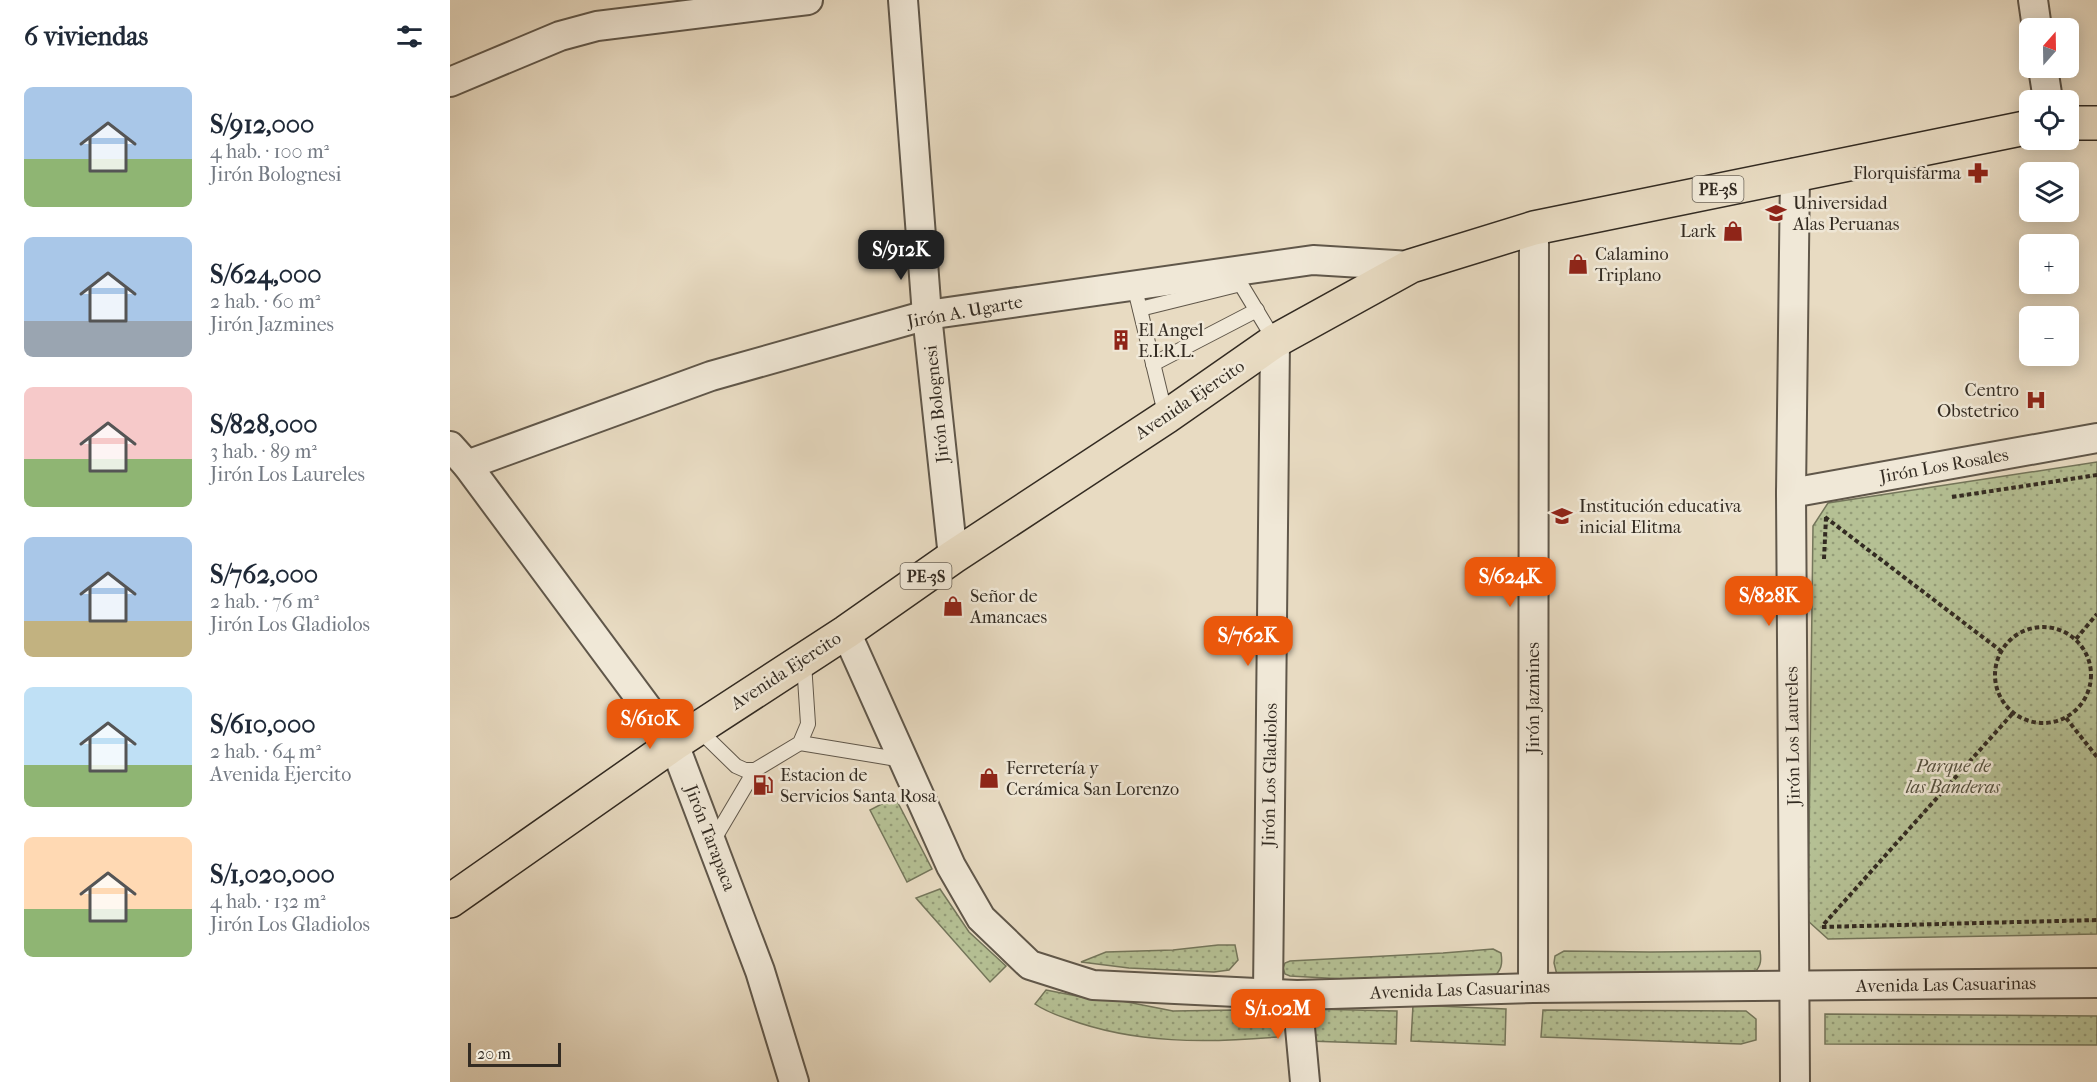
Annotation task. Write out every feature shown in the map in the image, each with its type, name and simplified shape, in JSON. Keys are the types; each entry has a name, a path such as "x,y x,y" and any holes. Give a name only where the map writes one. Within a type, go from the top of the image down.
{"highway":[{"path":"2079,123 2097,123"},
{"name":"Avenida Ejercito","path":"450,901 686,736 846,632 953,557 1166,417 1275,341 1411,266 1534,228 2019,129"}],"street":[{"path":"450,82 560,36 597,26 808,0"},
{"name":"Jirón Bolognesi","path":"903,0 927,315 953,557"},
{"path":"2033,0 2036,18"},
{"name":"Jirón Los Laureles","path":"1795,173 1791,493 1795,1082"},
{"name":"Jirón Jazmines","path":"1533,988 1534,228"},
{"name":"Jirón A. Ugarte","path":"459,456 711,376 927,315 1137,297 1237,278 1313,260 1411,266"},
{"name":"Jirón Los Gladiolos","path":"1268,993 1275,341"},
{"name":"Jirón Los Rosales","path":"1791,493 2097,438"},
{"name":"Jirón Tarapaca","path":"459,456 686,736 712,843 760,971 794,1082"},
{"name":"Avenida Las Casuarinas","path":"846,632 951,866 981,918 1030,965 1093,985 1297,995 1533,988 2097,983"},
{"path":"1297,995 1305,1082"}],"lane":[{"path":"1237,278 1275,341"},
{"path":"1137,297 1166,417"},
{"path":"1153,364 1257,310"},
{"path":"712,843 755,770 800,744 808,724 803,660"},
{"path":"686,736 736,766 745,770 755,770"},
{"path":"800,744 903,760"}],"path":[{"path":"1943,499 2097,475"},
{"path":"1791,493 2001,651"},
{"path":"1824,517 1836,515"},
{"path":"1824,517 1824,564"},
{"path":"2076,639 2097,614"},
{"path":"2044,627 2061,630 2076,639 2086,651 2091,666 2092,681 2087,696 2078,709 2066,718 2052,723 2037,723 2013,713 2001,699 1994,675 2001,651 2012,637 2028,629 2044,627"},
{"path":"1817,937 1822,927 2013,713"},
{"path":"2066,718 2097,757"},
{"path":"1822,915 1822,927"},
{"path":"1822,927 2097,920"}],"green space":[{"name":"Parque de las Banderas","path":"2097,462 2097,934 1828,939 1808,921 1813,526 1828,503"},
{"path":"895,797 932,869 907,882 870,810"},
{"path":"940,889 969,932 1006,966 990,982 916,898"},
{"path":"1235,945 1238,960 1229,970 1214,972 1129,968 1081,962 1106,952 1173,950"},
{"path":"1493,949 1501,953 1502,961 1500,970 1493,978 1380,981 1290,976 1285,974 1283,968 1285,963 1290,961"},
{"path":"1564,951 1760,951 1761,959 1759,967 1752,976 1557,975 1555,956"},
{"path":"1046,990 1173,1011 1236,1010 1278,1013 1277,1037 1198,1041 1119,1033 1068,1019 1035,1004"},
{"path":"1413,1005 1506,1009 1505,1045 1411,1041"},
{"path":"1309,1009 1397,1011 1396,1044 1308,1041"},
{"path":"1543,1010 1746,1011 1756,1019 1756,1040 1741,1044 1541,1037"},
{"path":"1825,1014 2097,1016 2097,1045 1825,1044"}],"place":[{"name":"Florquisfarma","path":"1978,173"},
{"name":"Universidad Alas Peruanas","path":"1776,213"},
{"name":"Lark","path":"1733,231"},
{"name":"Calamino Triplano","path":"1578,264"},
{"name":"El Angel E.I.R.L.","path":"1121,340"},
{"name":"Centro Obstetrico","path":"2036,400"},
{"name":"Institución educativa inicial Elitma","path":"1562,516"},
{"name":"Señor de Amancaes","path":"953,606"},
{"name":"Ferretería y Cerámica San Lorenzo","path":"989,778"},
{"name":"Estacion de Servicios Santa Rosa","path":"763,785"}]}
